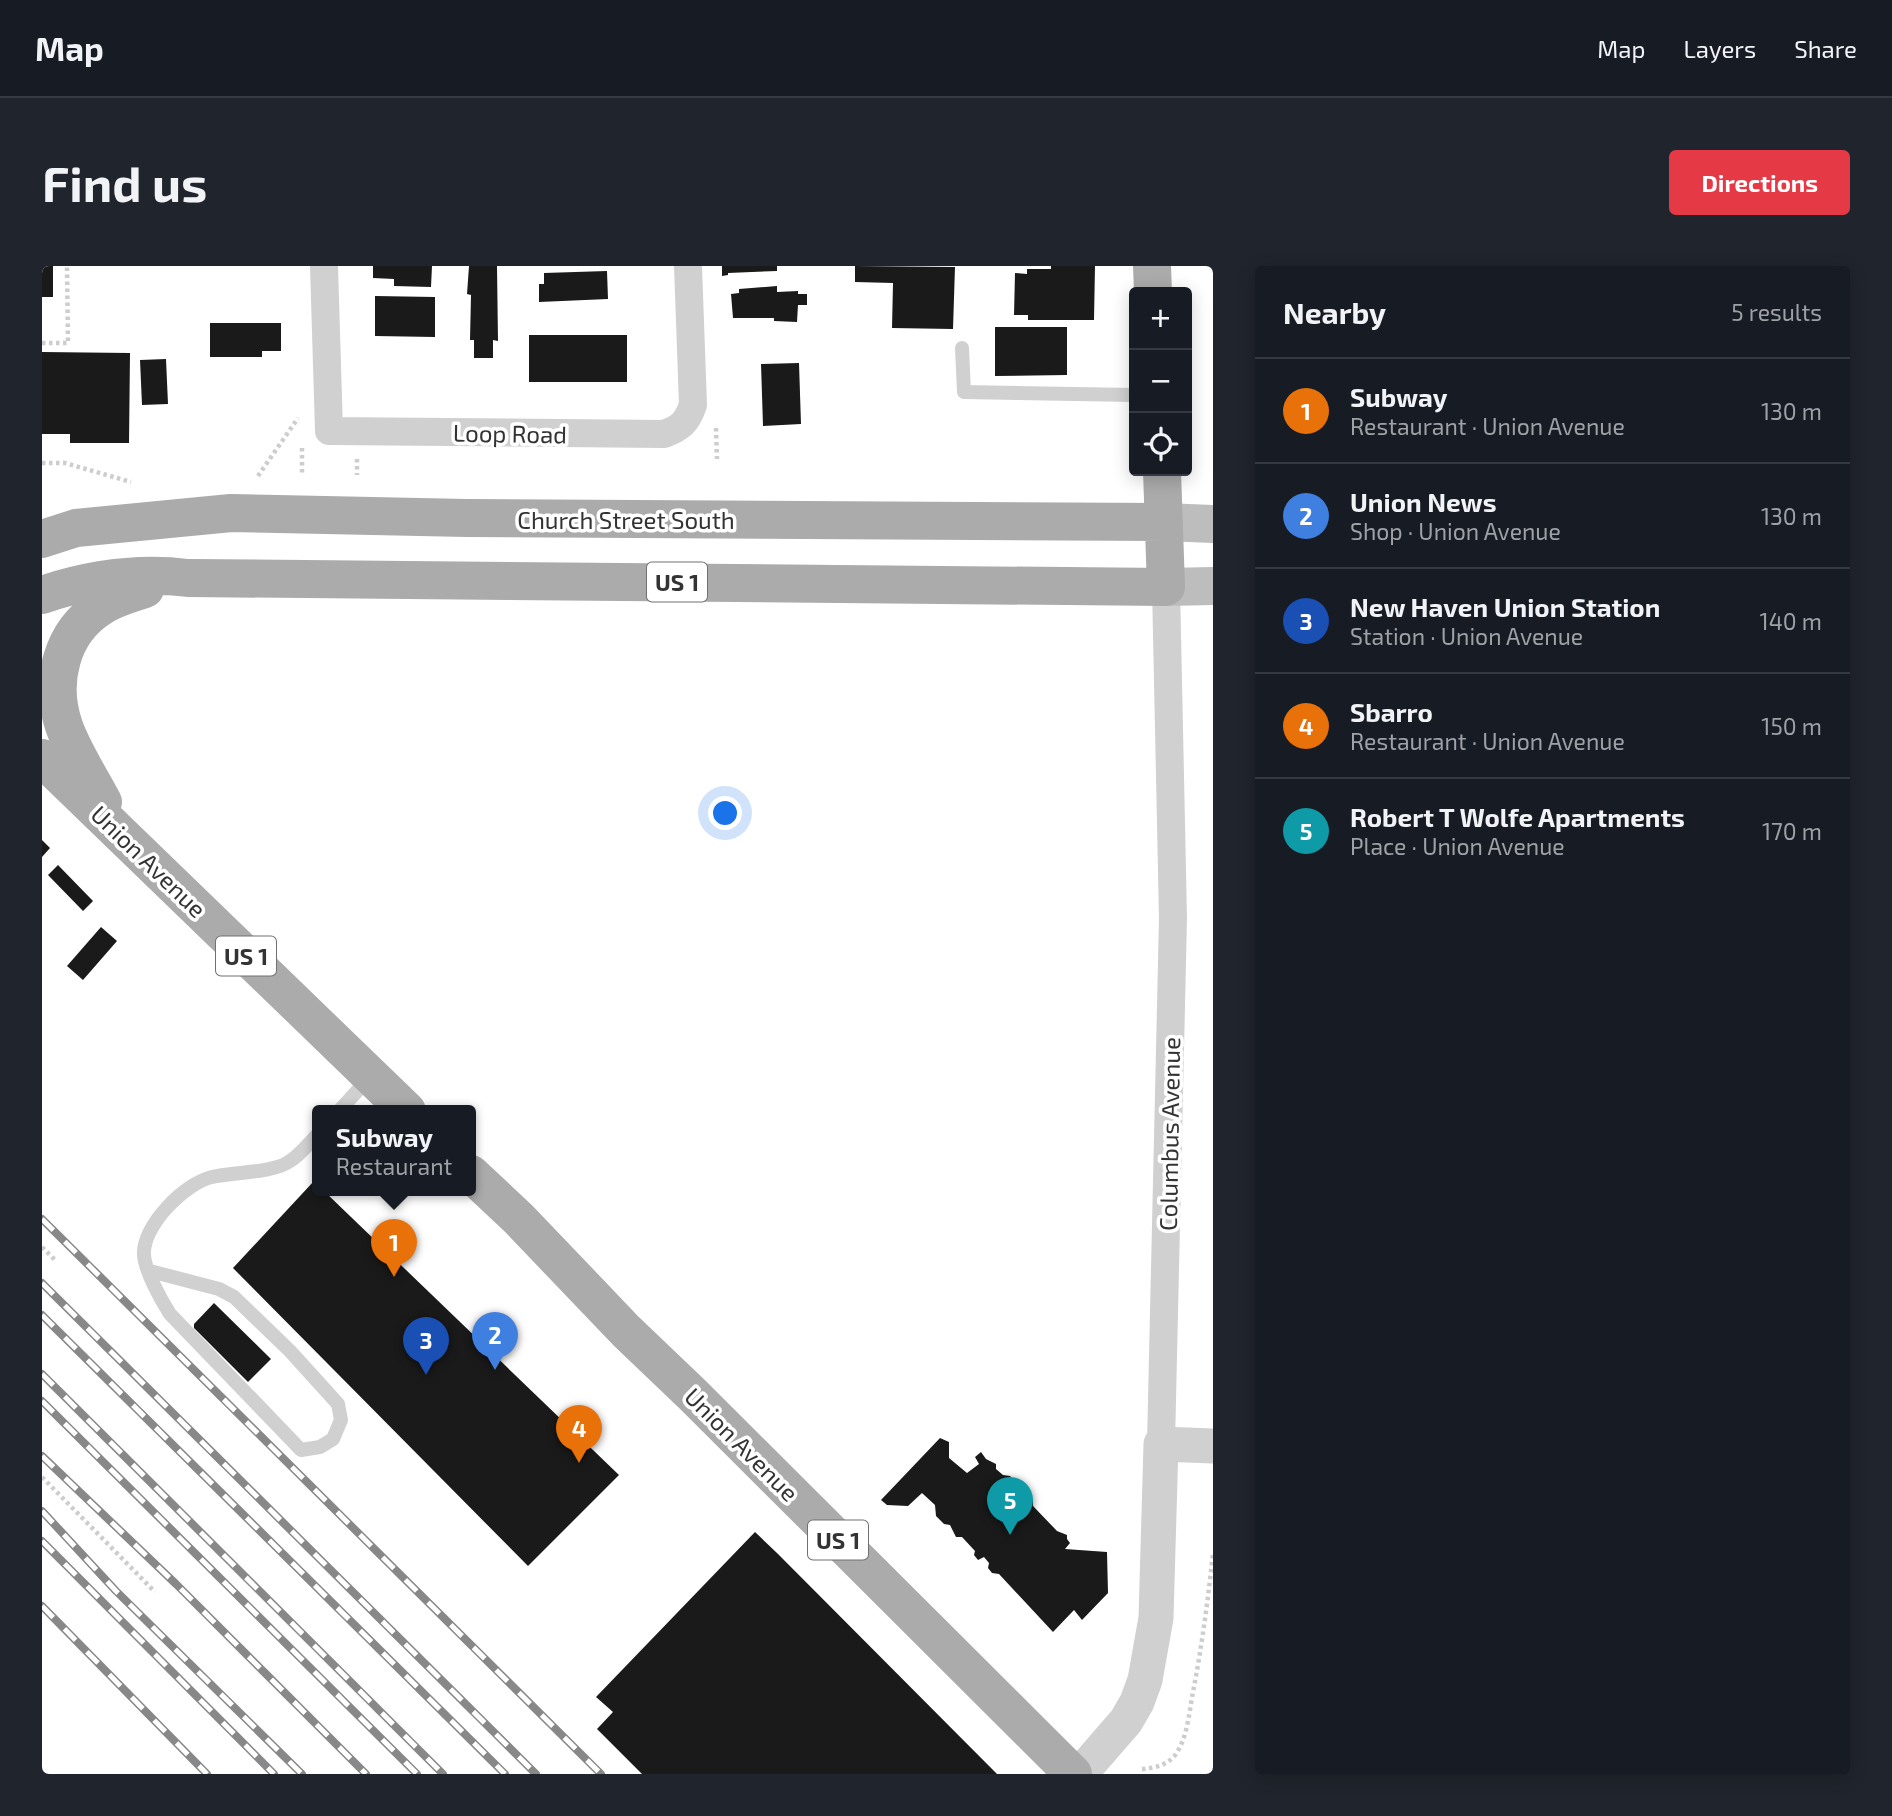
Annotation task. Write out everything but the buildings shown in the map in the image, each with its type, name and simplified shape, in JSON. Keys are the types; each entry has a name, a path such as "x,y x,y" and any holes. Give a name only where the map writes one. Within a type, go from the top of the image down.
{"main road":[{"path":"1152,266 1153,287"},
{"name":"Columbus Avenue","path":"1162,476 1166,587"},
{"name":"Church Street South","path":"42,539 76,528 231,513 467,518 1213,524"},
{"path":"42,595 117,578 163,575 188,578"},
{"name":"US 1","path":"122,836 71,743 64,725 57,695 61,662 79,625 102,606 133,593 188,578 1166,587"},
{"path":"1166,587 1213,586"},
{"name":"Union Avenue","path":"42,758 401,1105"},
{"name":"Union Avenue","path":"476,1179 1073,1774"}],"street":[{"name":"Loop Road","path":"324,266 329,431 664,435 688,421 693,405 688,266"},
{"name":"Columbus Avenue","path":"1080,1774 1126,1721 1137,1702 1145,1680 1156,1618 1173,918 1166,587"},
{"path":"1161,1444 1213,1446"}],"lane":[{"path":"962,348 964,392 1129,395"},
{"path":"344,1105 371,1076"},
{"path":"150,1271 219,1289 233,1297 290,1351 338,1404 341,1420 333,1439 320,1447 301,1450 170,1314 158,1294 144,1254 149,1235 161,1215 190,1187 208,1178 261,1170 289,1162 312,1140"}],"path":[{"path":"42,343 68,343 67,266"},
{"path":"258,476 301,415"},
{"path":"716,424 717,459"},
{"path":"302,448 302,475"},
{"path":"42,463 65,463 131,482"},
{"path":"42,1248 56,1261"},
{"path":"42,1477 155,1592"},
{"path":"1143,1769 1165,1764 1175,1755 1186,1730 1213,1553"}],"railway":[{"path":"42,1219 601,1774"},
{"path":"42,1283 536,1774"},
{"path":"42,1315 505,1774"},
{"path":"42,1374 443,1774"},
{"path":"42,1401 417,1774"},
{"path":"42,1456 176,1584 366,1774"},
{"path":"42,1511 116,1591 302,1774"},
{"path":"42,1541 274,1774"},
{"path":"42,1606 207,1774"}],"place":[{"name":"Subway","path":"394,1277"},
{"name":"Union News","path":"495,1370"},
{"name":"New Haven Union Station","path":"426,1375"},
{"name":"Sbarro","path":"579,1463"},
{"name":"Robert T Wolfe Apartments","path":"1010,1535"}]}
